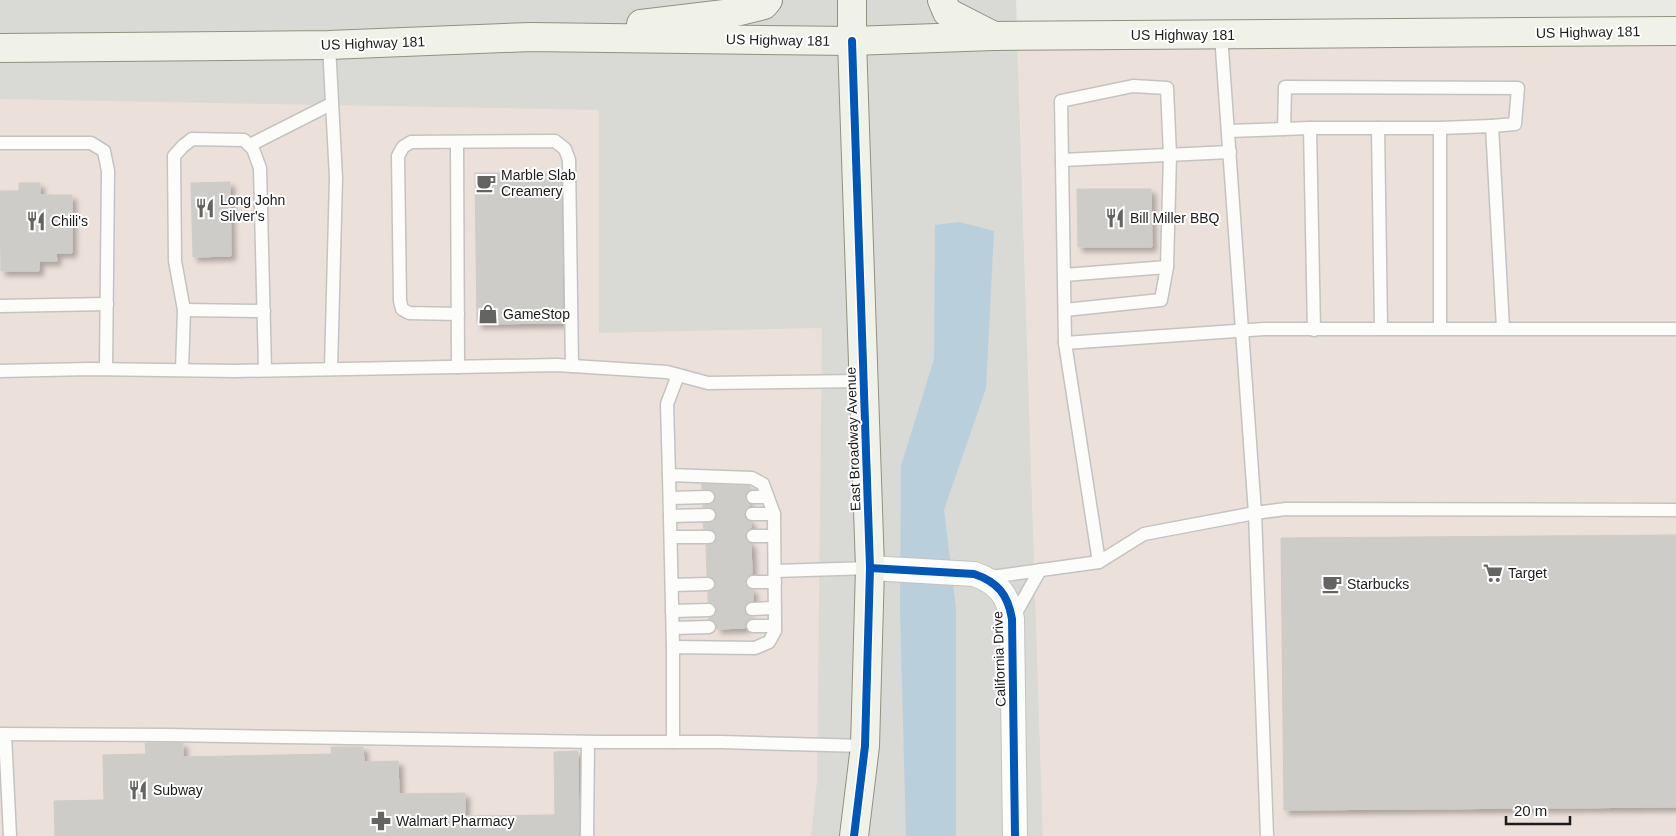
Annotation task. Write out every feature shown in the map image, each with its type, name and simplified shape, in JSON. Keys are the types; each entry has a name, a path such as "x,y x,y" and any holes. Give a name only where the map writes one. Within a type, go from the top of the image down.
{"main road":[{"path":"530,37 732,13 764,5 768,0"},
{"name":"East Broadway Avenue","path":"852,0 870,568 865,746 854,836"},
{"path":"942,0 947,12 993,36"},
{"name":"US Highway 181","path":"0,48 329,45 530,37 852,41 993,36 1676,31"}],"street":[{"name":"California Drive","path":"870,568 974,574 984,578 1003,593 1009,604 1012,619 1015,836"}],"lane":[{"path":"1222,34 1255,513 1267,836"},
{"path":"329,45 336,178 331,369"},
{"path":"1065,310 1161,300 1167,267 1170,155 1167,88 1133,86 1061,101 1065,343 1099,562"},
{"path":"1228,131 1284,129 1310,128 1440,128 1515,124 1518,88 1285,87 1284,129"},
{"path":"250,146 332,104"},
{"path":"1492,126 1503,328"},
{"path":"1310,128 1314,330"},
{"path":"1378,128 1381,328"},
{"path":"1440,128 1440,329"},
{"path":"182,370 184,310 176,261 174,156 192,139 244,140 253,148 260,168 265,370"},
{"path":"458,314 409,313 402,309 398,156 403,147 412,142 555,141 565,149 569,160 572,366"},
{"path":"457,142 458,367"},
{"path":"0,143 91,143 104,151 108,172 106,369"},
{"path":"1062,160 1230,152"},
{"path":"1064,275 1167,267"},
{"path":"0,306 107,304"},
{"path":"184,310 264,311"},
{"path":"1065,343 1242,331 1381,328 1676,329"},
{"path":"0,371 572,366 667,372 708,383 863,382"},
{"path":"673,742 674,647 667,404 678,374"},
{"path":"669,475 752,478 762,484 774,514 775,631 769,642 755,648 674,647"},
{"path":"670,498 708,497"},
{"path":"752,497 767,497"},
{"path":"984,578 1099,562 1144,534 1286,509 1676,510"},
{"path":"752,514 774,514"},
{"path":"670,516 709,515"},
{"path":"753,536 774,536"},
{"path":"671,537 709,537"},
{"path":"753,582 775,576 870,568"},
{"path":"1012,619 1040,570"},
{"path":"672,585 708,584"},
{"path":"752,609 775,608"},
{"path":"672,611 709,610"},
{"path":"754,626 775,626"},
{"path":"673,628 709,627"},
{"path":"10,836 2,734 721,742 865,746"},
{"path":"587,836 588,742"}],"shaded area":[{"path":"0,0 1016,0 1043,836 0,836"},
{"path":"1676,43 1676,836 1043,836 1018,45"},
{"path":"0,99 599,110 599,333 822,328 817,782 811,836 0,836"}],"water":[{"path":"959,222 994,231 986,388 944,510 956,609 956,836 906,836 900,610 901,466 934,359 935,225"}],"building":[{"path":"475,173 561,173 563,323 477,324"},
{"path":"230,182 231,256 193,257 191,183"},
{"name":"Chili's","path":"19,183 40,183 40,195 72,195 72,253 56,253 57,261 39,261 39,271 1,271 0,191 19,191"},
{"name":"Bill Miller BBQ","path":"1077,189 1151,189 1152,247 1078,247"},
{"path":"702,484 750,486 750,490 746,493 745,497 750,506 745,510 744,514 745,518 751,522 751,528 746,532 745,536 746,540 751,544 752,574 746,578 745,582 749,589 753,590 753,601 747,602 744,609 745,614 753,618 746,622 745,628 717,629 716,622 708,619 716,614 717,609 713,603 708,602 708,592 713,591 716,583 712,577 707,576 706,545 713,544 717,537 713,530 704,529 703,523 714,522 717,514 712,508 703,507 703,505 713,504 716,496 711,490 702,489"},
{"path":"1676,535 1676,807 1284,810 1281,538"},
{"path":"145,743 183,743 183,757 332,754 331,747 363,747 364,762 398,761 399,794 465,793 465,816 555,815 554,752 578,751 579,836 55,836 54,801 104,800 103,755 146,754"}],"cycle path":[{"path":"852,41 870,568 865,746 854,836"},
{"path":"870,568 974,574 996,585 1005,596 1012,619 1015,836"}],"place":[{"name":"Marble Slab Creamery","path":"486,183"},
{"name":"Long John Silver's","path":"205,208"},
{"name":"Bill Miller BBQ","path":"1115,218"},
{"name":"Chili's","path":"36,221"},
{"name":"GameStop","path":"488,314"},
{"name":"Target","path":"1493,573"},
{"name":"Starbucks","path":"1332,584"},
{"name":"Subway","path":"138,790"},
{"name":"Walmart Pharmacy","path":"381,821"}]}
